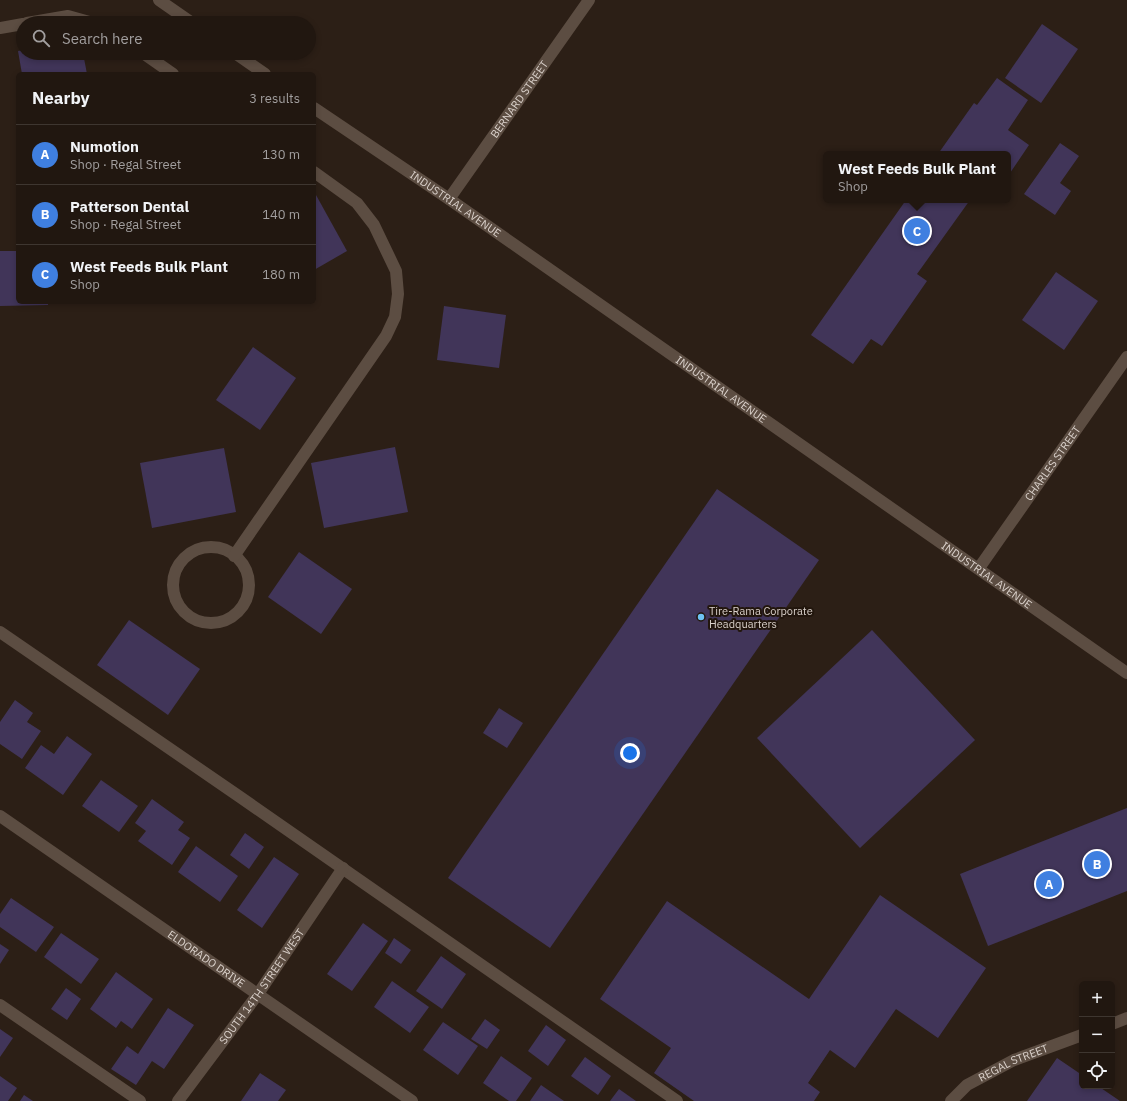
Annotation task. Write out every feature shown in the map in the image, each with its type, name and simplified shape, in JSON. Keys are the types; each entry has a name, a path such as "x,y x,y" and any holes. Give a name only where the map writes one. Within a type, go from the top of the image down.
{"street":[{"path":"159,0 182,16"},
{"name":"BERNARD STREET","path":"449,199 589,0"},
{"path":"0,28 16,25"},
{"path":"153,60 170,72"},
{"path":"245,60 262,72"},
{"name":"INDUSTRIAL AVENUE","path":"316,113 449,199 979,568 1127,673"},
{"path":"234,556 386,336 395,317 398,294 396,271 374,225 357,203 316,173"},
{"name":"CHARLES STREET","path":"979,568 1127,357"},
{"path":"214,547 226,550 234,556 244,566 248,578 249,590 246,602 239,612 218,623 205,623 193,619 182,611 176,600 173,587 175,574 181,562 190,553 202,548 214,547"},
{"path":"0,632 678,1101"},
{"name":"ELDORADO DRIVE","path":"0,816 412,1101"},
{"name":"SOUTH 14TH STREET WEST","path":"178,1101 258,994 343,868"},
{"path":"0,1005 140,1101"},
{"path":"1115,1023 1127,1018"},
{"name":"REGAL STREET","path":"951,1101 967,1085 1014,1060 1079,1036"}],"building":[{"path":"1042,24 1078,49 1041,103 1005,78"},
{"path":"20,60 84,60 87,72 22,72"},
{"path":"997,78 1028,100 1008,130 1029,145 1011,172 1011,151 940,151 974,103 977,105"},
{"path":"1060,143 1079,156 1060,183 1071,191 1055,215 1024,194"},
{"path":"316,195 347,251 316,269"},
{"path":"904,203 968,203 917,274 927,281 882,346 871,339 853,364 811,335"},
{"path":"0,251 16,251 16,304 48,305 0,306"},
{"path":"1056,272 1098,301 1064,350 1022,320"},
{"path":"444,306 506,315 499,368 437,360"},
{"path":"253,347 296,378 260,430 216,400"},
{"path":"395,447 408,512 324,528 311,463"},
{"path":"224,448 236,512 152,528 140,463"},
{"path":"717,489 819,560 550,948 448,878"},
{"path":"299,552 352,589 321,634 268,597"},
{"path":"129,620 200,669 168,715 97,665"},
{"path":"872,630 975,740 860,848 757,738"},
{"path":"15,700 33,713 27,722 41,731 22,759 0,744 0,722"},
{"path":"499,708 523,723 507,748 483,733"},
{"path":"67,736 92,754 63,795 25,768 41,745 54,754"},
{"path":"101,780 138,806 119,832 82,806"},
{"path":"152,799 184,822 178,830 190,838 172,865 138,841 146,831 135,823"},
{"path":"1127,808 1127,891 988,946 960,874"},
{"path":"245,833 264,847 249,869 230,855"},
{"path":"196,846 238,876 220,902 178,872"},
{"path":"274,857 299,874 262,928 237,910"},
{"path":"880,895 986,968 938,1038 896,1009 855,1068 830,1050 808,1083 820,1092 814,1101 694,1101 654,1073 671,1048 600,999 667,901 809,999"},
{"path":"11,898 54,927 36,952 0,927 0,914"},
{"path":"363,923 388,941 352,991 327,974"},
{"path":"61,933 99,959 81,984 44,957"},
{"path":"394,938 411,950 401,964 385,953"},
{"path":"0,944 9,950 0,964"},
{"path":"441,956 466,974 442,1009 416,991"},
{"path":"116,972 153,999 132,1029 121,1021 116,1028 90,1009"},
{"path":"392,981 429,1007 410,1033 374,1007"},
{"path":"66,988 81,999 67,1020 51,1009"},
{"path":"168,1008 194,1025 164,1069 152,1061 136,1085 111,1069 127,1046 138,1054"},
{"path":"485,1019 500,1030 487,1049 471,1039"},
{"path":"443,1022 478,1046 458,1075 423,1050"},
{"path":"546,1025 566,1040 548,1066 528,1051"},
{"path":"0,1029 13,1038 0,1057"},
{"path":"501,1056 532,1078 516,1101 509,1101 483,1083"},
{"path":"585,1057 611,1076 598,1095 571,1076"},
{"path":"1057,1058 1079,1073 1079,1089 1102,1089 1120,1101 1027,1101"},
{"path":"260,1073 286,1090 278,1101 241,1101"},
{"path":"0,1076 17,1088 8,1101 0,1101"},
{"path":"541,1085 564,1101 530,1101"},
{"path":"619,1089 636,1101 610,1101"},
{"path":"24,1095 33,1101 20,1101"}],"place":[{"name":"West Feeds Bulk Plant","path":"917,231"},
{"name":"Tire-Rama Corporate Headquarters","path":"701,617"},
{"name":"Patterson Dental","path":"1097,864"},
{"name":"Numotion","path":"1049,884"}]}
